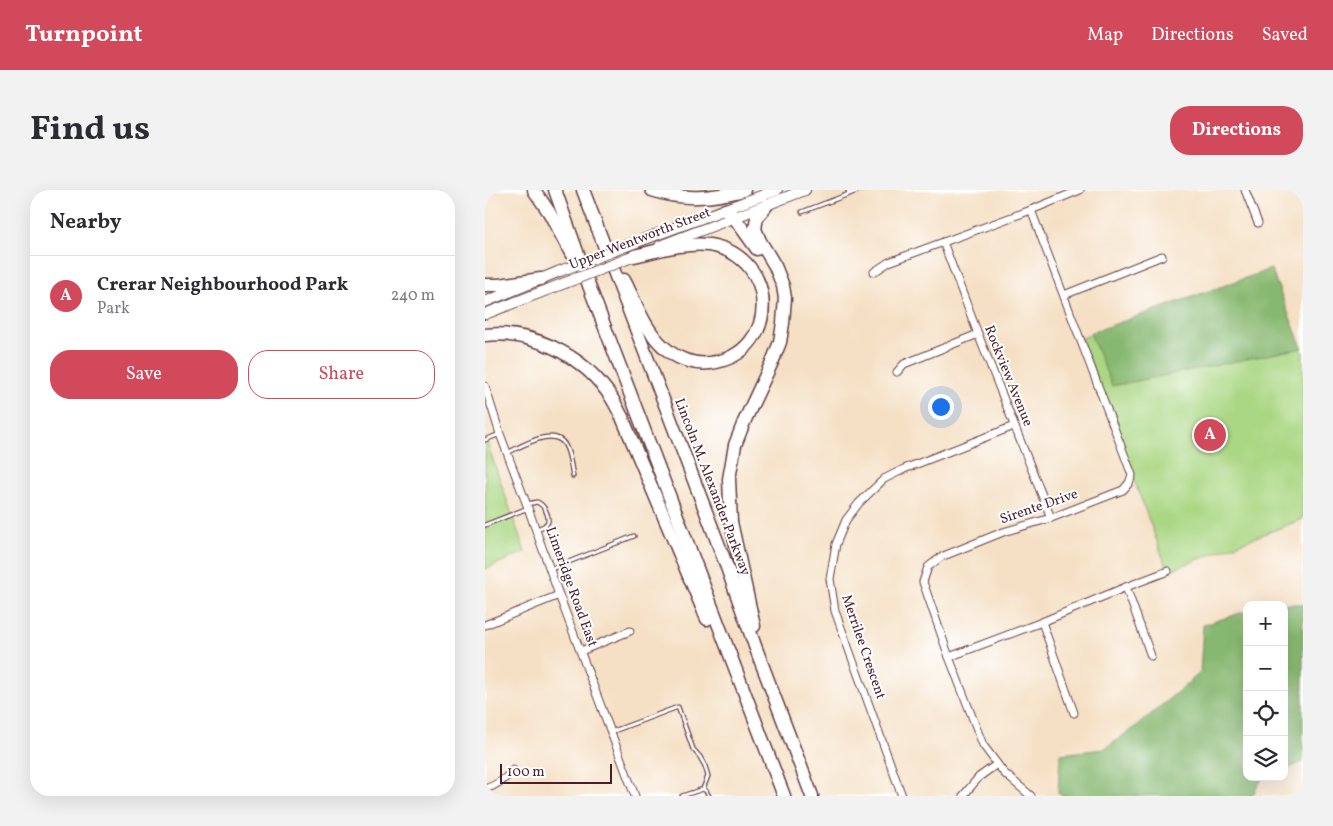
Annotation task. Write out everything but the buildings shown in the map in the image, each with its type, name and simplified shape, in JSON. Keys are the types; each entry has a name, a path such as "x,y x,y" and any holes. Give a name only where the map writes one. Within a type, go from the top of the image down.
{"highway":[{"path":"534,190 549,212 591,290"},
{"path":"555,190 591,290 784,796"},
{"name":"Lincoln M. Alexander Parkway","path":"583,190 812,796"},
{"path":"652,190 670,195 697,198 744,190"},
{"path":"755,646 754,622 731,522 729,479 735,445 773,360 780,342 783,324 785,298 783,286 755,228 757,217 767,205"},
{"path":"730,214 757,248 775,281 783,324"},
{"path":"596,226 649,329 660,344 674,355 695,363 716,362 735,355 752,340 763,313 762,294 755,274 740,258 731,252 719,248 698,245 633,257"},
{"path":"485,285 541,279"},
{"path":"485,335 522,337 555,348 569,355 584,367 607,391 622,417 737,690 751,711"}],"main road":[{"name":"Upper Wentworth Street","path":"485,314 633,257 730,214 777,190"},
{"name":"Upper Wentworth Street","path":"485,302 626,246 730,214 767,205 805,190"}],"street":[{"path":"874,272 889,262 1080,190"},
{"path":"1245,190 1257,223"},
{"name":"Sirente Drive","path":"1031,210 1132,475 1129,483 1123,490 1051,518 1003,532 941,556 928,567 923,582 983,746 1004,773 1031,796"},
{"name":"Rockview Avenue","path":"943,242 1051,518"},
{"path":"1064,295 1162,256"},
{"path":"897,372 904,364 978,334"},
{"name":"Limeridge Road East","path":"485,386 500,434 635,796"},
{"name":"Merrilee Crescent","path":"902,796 835,611 829,579 836,544 846,520 859,503 884,479 904,469 1014,426"},
{"path":"949,657 1042,622 1167,571"},
{"path":"1126,587 1151,656"},
{"path":"485,625 559,595"},
{"path":"1042,622 1074,713"},
{"path":"581,651 630,631"},
{"path":"963,796 979,778 997,764"},
{"path":"485,788 497,784 513,770"}],"lane":[{"path":"802,212 848,192 860,190"},
{"path":"485,440 500,434"},
{"path":"507,452 544,437 556,437 564,444 569,456 573,476"},
{"path":"485,525 537,502 544,507 548,516 548,522 536,530"},
{"path":"550,569 634,536"},
{"path":"611,732 678,707 693,749 705,766 708,776 703,789"},
{"path":"682,796 703,789"},
{"path":"703,789 707,791 709,796"}],"green space":[{"path":"1271,269 1303,351 1303,519 1168,571 1081,338"},
{"path":"1271,269 1302,348 1112,386 1090,333"},
{"path":"485,437 525,552 485,569"},
{"path":"1288,604 1303,604 1303,762 1288,768"},
{"path":"1243,612 1243,781 1261,781 1252,796 1062,796 1058,793 1060,754 1104,749 1138,725 1200,673 1203,625"}],"place":[{"name":"Crerar Neighbourhood Park","path":"1210,435"}]}
